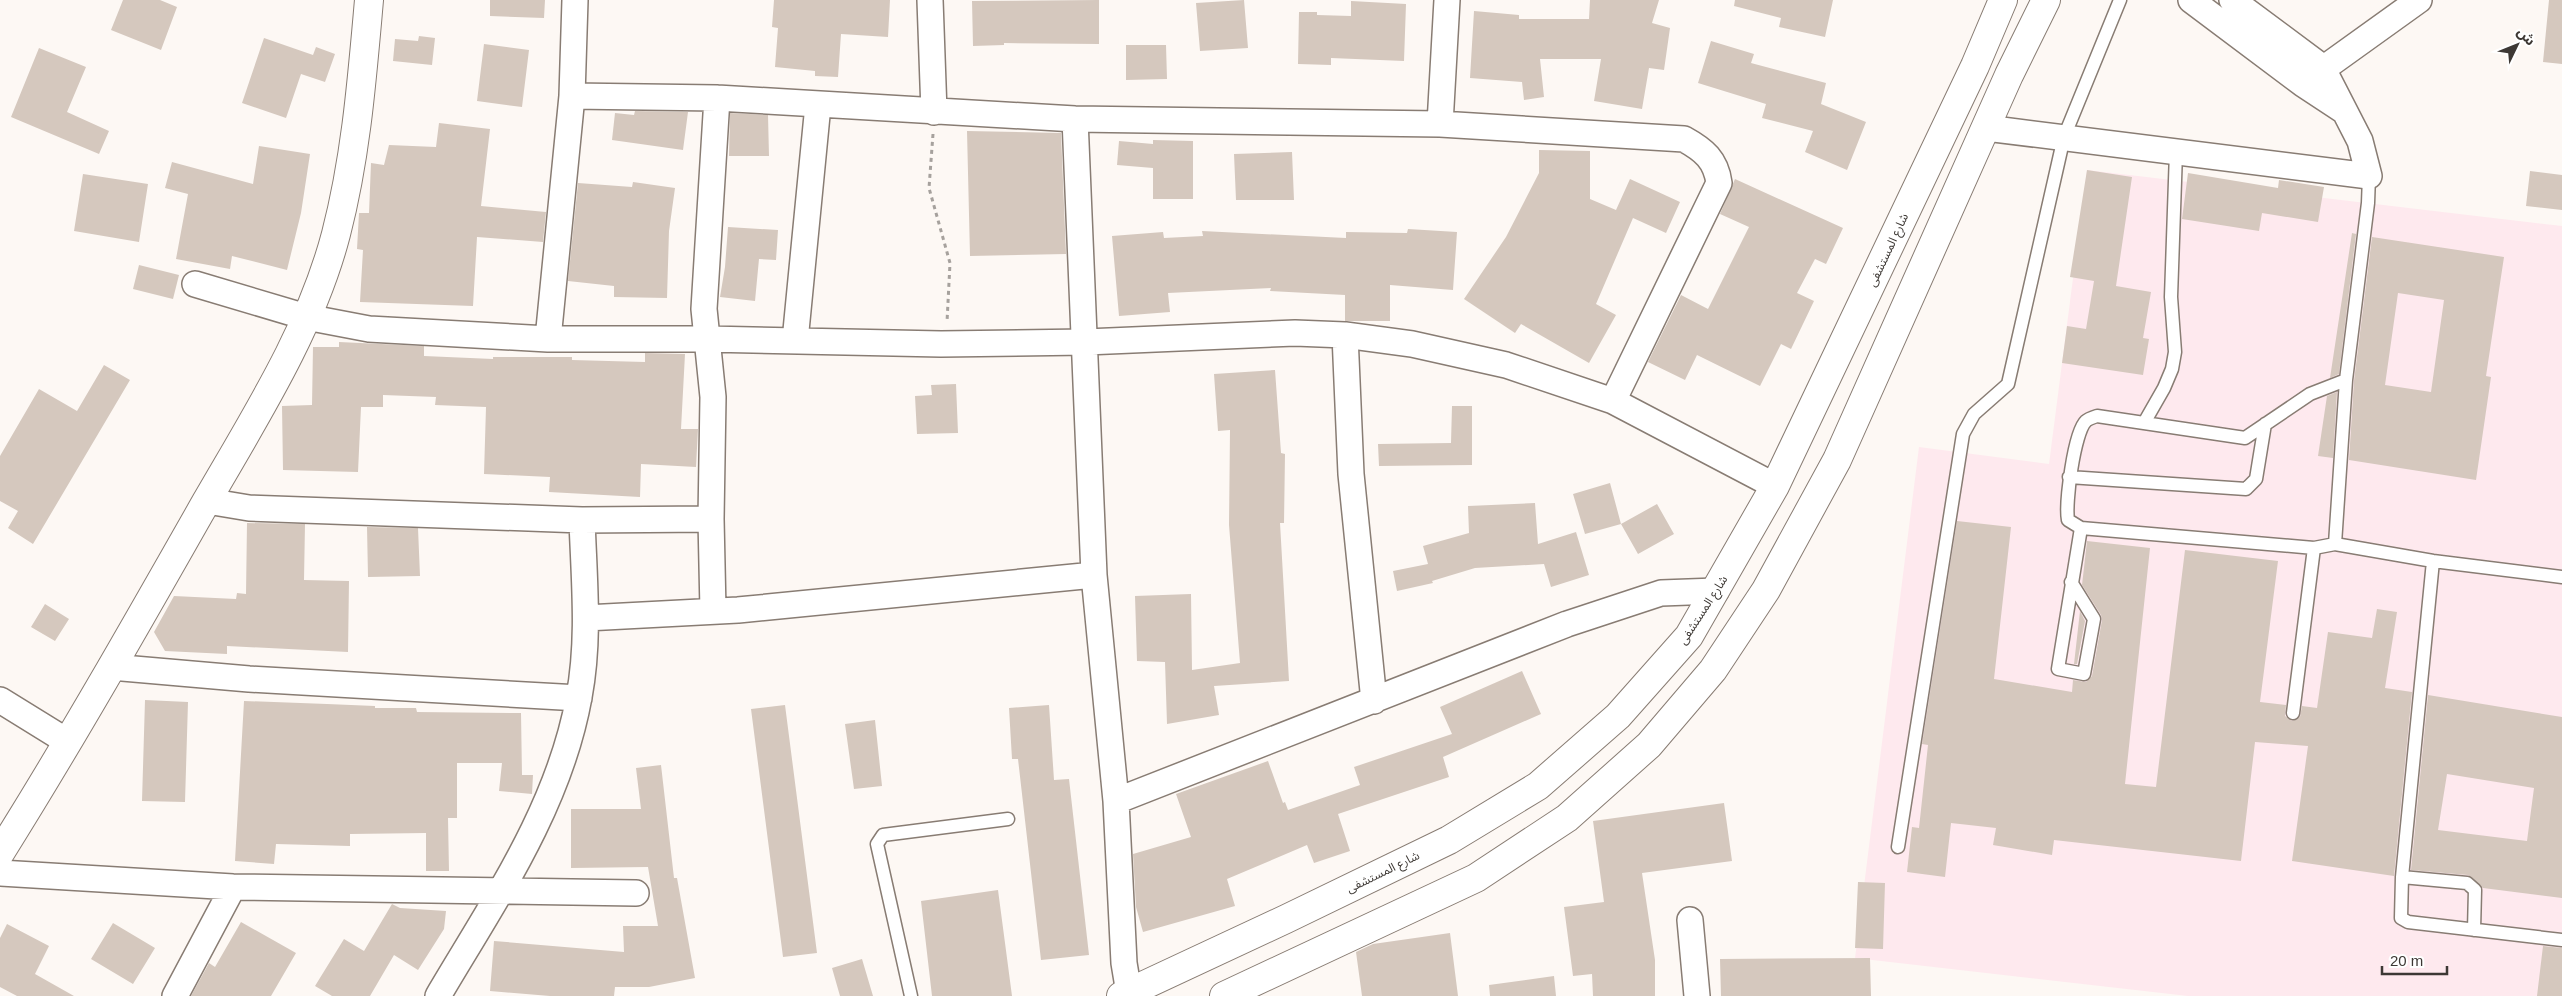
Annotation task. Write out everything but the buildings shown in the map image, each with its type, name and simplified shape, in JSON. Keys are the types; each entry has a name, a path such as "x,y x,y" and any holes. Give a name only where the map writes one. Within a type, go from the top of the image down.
{"main road":[{"path":"0,853 68,742 263,403 306,317 336,235 348,178 360,111 369,0"},
{"name":"شارع المستشفى","path":"1125,994 1449,840 1538,786 1618,716 1689,636 1775,486 1975,66 2003,0"},
{"path":"1234,994 1476,878 1567,818 1649,745 1713,670 1766,590 1833,469 1986,128 2046,0"}],"street":[{"path":"548,339 572,96 575,0"},
{"path":"930,0 934,112"},
{"path":"1440,124 1447,0"},
{"path":"2191,0 2303,84 2344,111"},
{"path":"1986,128 2369,176 2360,141 2322,67 2232,0"},
{"path":"2303,84 2322,67 2419,0"},
{"path":"572,96 717,98 1075,119 1440,124 1684,140 1698,146 1711,159 1717,170 1718,183 1613,401"},
{"path":"713,611 711,519 713,397 704,309 717,98"},
{"path":"795,341 818,105"},
{"path":"1075,119 1086,342 1094,575 1116,800 1125,994"},
{"path":"195,284 306,317 369,329 548,339 708,339 942,344 1086,342 1295,333 1345,335 1412,344 1506,365 1613,401 1775,486"},
{"path":"1345,335 1351,474 1374,701"},
{"path":"207,501 249,508 582,520 711,519"},
{"path":"438,996 541,818 560,767 579,698 586,618 582,520"},
{"path":"586,618 713,611 1094,575"},
{"path":"1116,800 1374,701 1455,667 1634,601 1661,593 1716,591"},
{"path":"110,667 249,679 579,698"},
{"path":"0,700 68,742"},
{"path":"0,873 233,887 636,893"},
{"path":"175,996 233,887"},
{"path":"1690,920 1697,996"}],"lane":[{"path":"1898,848 1963,434 1974,414 2008,384 2064,137 2120,0"},
{"path":"2144,423 2164,388 2172,369 2174,352 2171,297 2176,152"},
{"path":"2335,544 2346,380 2368,203 2369,176"},
{"path":"2346,380 2310,394 2245,438 2097,416 2086,420 2081,430 2069,477 2068,520 2081,528 2314,548 2335,544 2433,561 2562,577"},
{"path":"2069,477 2246,489 2256,480 2265,424"},
{"path":"2071,582 2094,618 2084,674 2058,670 2071,582 2081,528"},
{"path":"2293,713 2314,548"},
{"path":"2433,561 2402,877 2400,918 2404,921 2562,940"},
{"path":"911,996 877,844 883,835 1008,819"},
{"path":"2402,877 2467,883 2475,890 2474,930"}],"path":[{"path":"934,112 929,188 950,263 949,313 942,344"}],"shaded area":[{"path":"2087,170 2562,226 2562,996 2188,996 1855,958 1919,447 2049,464"}]}
